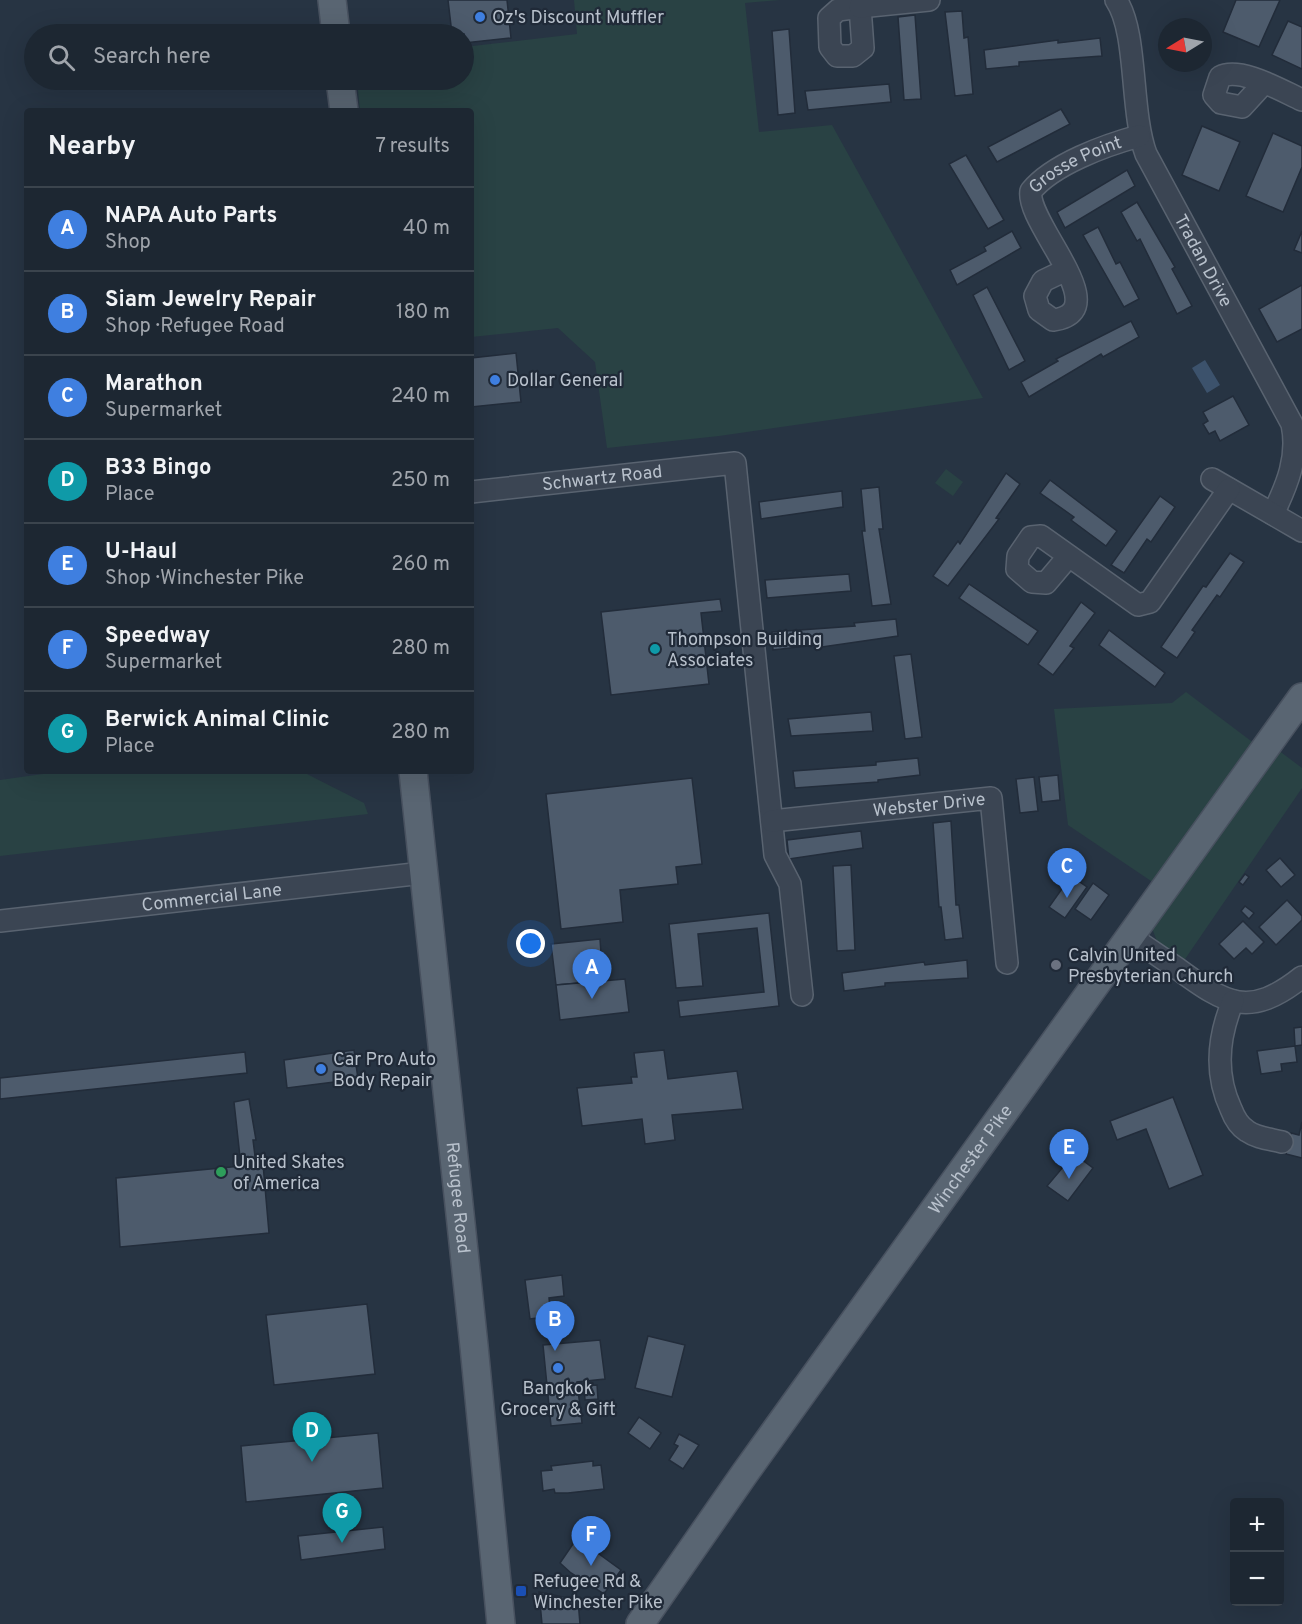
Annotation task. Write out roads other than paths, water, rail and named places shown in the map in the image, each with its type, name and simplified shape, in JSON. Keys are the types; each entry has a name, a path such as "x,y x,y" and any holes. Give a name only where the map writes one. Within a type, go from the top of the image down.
{"main road":[{"path":"332,0 335,24"},
{"path":"341,90 344,108"},
{"name":"Winchester Pike","path":"640,1624 745,1473 1302,697"},
{"name":"Refugee Road","path":"413,774 501,1624"}],"street":[{"path":"860,7 929,0"},
{"name":"Tradan Drive","path":"1116,0 1126,24 1139,136 1146,154 1292,424 1295,455 1290,475 1273,514"},
{"path":"1264,83 1302,100"},
{"name":"Grosse Point","path":"1066,270 1032,207 1031,191 1047,176 1105,145 1139,136"},
{"name":"Schwartz Road","path":"474,492 735,463 772,821"},
{"path":"1068,557 1138,605 1144,605 1149,602 1221,484 1302,531"},
{"name":"Webster Drive","path":"772,821 991,798 1007,963"},
{"path":"772,821 774,855 790,884 802,995"},
{"name":"Commercial Lane","path":"0,921 423,873"},
{"path":"1131,937 1205,990 1233,1001 1247,1002 1275,995 1302,977"},
{"path":"1233,1001 1220,1039 1220,1075 1223,1090 1233,1114 1245,1130 1260,1137 1282,1142"}],"water":[{"path":"1205,360 1220,385 1207,393 1192,368"}],"place":[{"name":"Oz's Discount Muffler","path":"480,17"},
{"name":"Dollar General","path":"495,380"},
{"name":"Thompson Building Associates","path":"655,649"},
{"name":"Marathon","path":"1067,898"},
{"name":"Calvin United Presbyterian Church","path":"1056,965"},
{"name":"NAPA Auto Parts","path":"592,999"},
{"name":"Car Pro Auto Body Repair","path":"321,1069"},
{"name":"United Skates of America","path":"221,1172"},
{"name":"U-Haul","path":"1069,1179"},
{"name":"Siam Jewelry Repair","path":"555,1351"},
{"name":"Bangkok Grocery & Gift","path":"558,1368"},
{"name":"B33 Bingo","path":"312,1462"},
{"name":"Berwick Animal Clinic","path":"342,1543"},
{"name":"Speedway","path":"591,1566"},
{"name":"Refugee Rd & Winchester Pike","path":"521,1591"}]}
